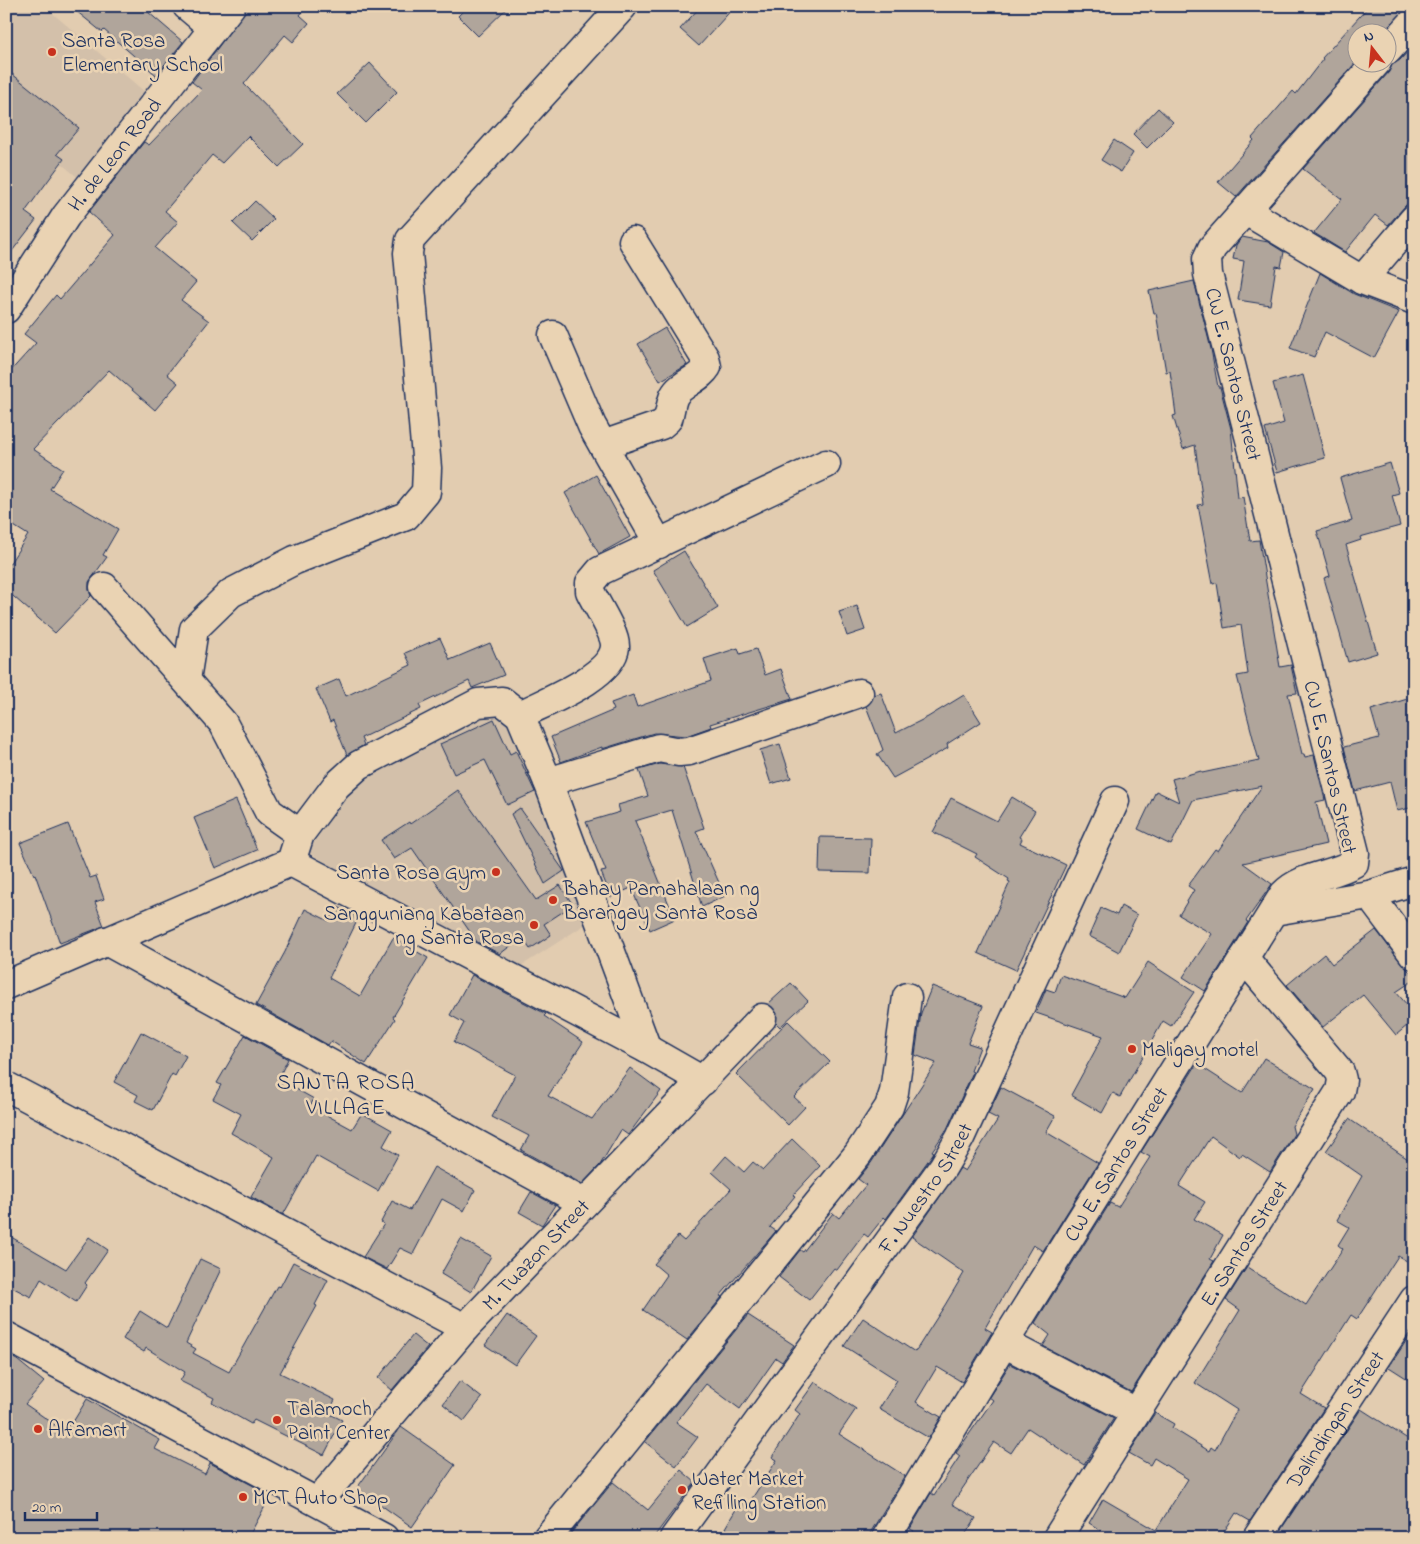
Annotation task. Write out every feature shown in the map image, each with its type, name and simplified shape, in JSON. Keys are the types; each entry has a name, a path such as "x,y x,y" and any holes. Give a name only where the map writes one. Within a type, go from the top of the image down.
{"street":[{"path":"187,6 213,28"},
{"name":"H. de Leon Road","path":"6,309 66,216 230,6"},
{"path":"186,680 194,629 231,593 295,560 406,516 426,492 427,468 408,253 410,240 623,6"},
{"path":"1398,38 1414,20"},
{"name":"CW E. Santos Street","path":"886,1538 1004,1343 1274,911 1292,886 1346,868 1354,863 1355,853 1208,274 1207,259 1212,248 1246,212 1368,72"},
{"path":"1246,212 1362,280 1414,300"},
{"path":"1362,280 1414,219"},
{"path":"602,445 660,425 668,419 673,397 679,390 703,374 707,367 705,358 633,241"},
{"path":"553,336 602,445 658,544"},
{"path":"520,715 586,680 606,667 612,657 614,640 590,591 590,583 600,570 826,464"},
{"path":"104,587 223,723 269,812 300,834"},
{"path":"548,782 659,748 679,752 690,751 859,693"},
{"path":"6,985 291,862 300,834 336,786 359,765 478,703 488,700 502,701 520,715 548,782 647,1049"},
{"name":"F. Nuestro Street","path":"674,1538 948,1160 960,1138 1115,801"},
{"path":"291,862 647,1049 703,1081"},
{"path":"1274,911 1369,895 1414,881"},
{"path":"1369,895 1414,954"},
{"path":"106,941 584,1203"},
{"name":"E. Santos Street","path":"1057,1538 1340,1091 1342,1080 1340,1072 1244,958"},
{"path":"547,1538 858,1154 878,1124 889,1107 894,1092 907,997"},
{"name":"M. Tuazon Street","path":"318,1501 465,1328 762,1018"},
{"path":"6,1086 465,1328"},
{"name":"Dalindingan Street","path":"1257,1538 1414,1300"},
{"path":"6,1336 318,1501 384,1538"},
{"path":"1004,1343 1136,1412"}],"shaded area":[{"name":"Santa Rosa Elementary School","path":"6,6 44,6 152,98 82,181 6,117"},
{"path":"488,712 507,717 541,795 589,922 515,970 308,852 360,773"}],"building":[{"path":"70,6 141,6 183,42 156,75 104,30 102,32"},
{"path":"249,6 307,6 300,15 309,23 293,42 285,35 244,84 303,144 279,167 248,136 222,163 212,155 165,211 178,222 155,248 196,282 181,300 209,321 167,374 178,383 155,410 109,370 33,449 63,469 50,489 118,529 103,555 107,557 89,582 91,596 55,633 6,590 6,569 28,535 6,521 6,376 36,343 24,334 56,295 60,299 115,235 89,212 144,142 149,145 202,90 192,82"},
{"path":"468,6 509,6 478,36 458,16"},
{"path":"701,6 735,6 699,46 680,29"},
{"path":"1369,6 1409,6 1393,22 1355,22"},
{"path":"1348,29 1348,71 1236,197 1218,182 1254,140 1252,138 1293,91 1296,94 1322,58"},
{"path":"1414,45 1414,196 1388,225 1375,215 1345,252 1314,233 1342,199 1303,169 1389,72 1398,72 1398,61"},
{"path":"370,63 397,92 366,123 337,94"},
{"path":"6,69 79,128 57,154 64,159 25,212 36,220 6,259"},
{"path":"1158,108 1173,122 1147,148 1133,134"},
{"path":"1114,140 1133,153 1121,172 1101,160"},
{"path":"255,201 274,219 252,241 233,223"},
{"path":"1242,237 1268,242 1284,252 1281,267 1276,266 1270,305 1238,300 1244,261 1233,259 1236,245"},
{"path":"1320,273 1354,294 1399,312 1374,358 1325,332 1314,357 1290,348"},
{"path":"1194,281 1211,349 1218,387 1220,387 1231,429 1238,498 1243,497 1250,541 1259,540 1280,667 1291,665 1297,693 1288,694 1302,754 1305,757 1314,755 1325,800 1316,802 1326,844 1243,863 1272,884 1246,921 1248,922 1205,991 1183,977 1212,934 1179,915 1194,890 1188,886 1215,849 1218,851 1262,786 1193,800 1171,845 1138,829 1156,791 1179,802 1172,779 1201,771 1202,773 1259,761 1237,676 1248,674 1241,625 1224,628 1217,583 1213,584 1198,505 1203,504 1195,445 1183,449 1173,416 1176,415 1170,371 1166,372 1156,313 1154,313 1149,291"},
{"path":"665,328 687,365 660,381 638,344"},
{"path":"1303,375 1325,458 1277,472 1265,429 1284,423 1273,383"},
{"path":"1390,463 1399,493 1392,495 1400,526 1360,537 1361,540 1346,545 1377,653 1348,662 1324,578 1330,576 1317,531 1352,521 1340,478"},
{"path":"596,475 630,537 599,554 565,493"},
{"path":"684,551 718,608 687,627 653,570"},
{"path":"857,606 865,630 847,636 839,612"},
{"path":"440,638 450,660 490,643 504,675 472,688 469,681 419,705 421,709 361,738 364,745 347,755 333,720 330,722 316,689 339,679 346,696 411,665 405,653"},
{"path":"738,648 740,654 756,649 765,675 781,669 792,699 710,724 711,727 686,736 654,733 602,749 602,747 561,762 551,737 614,710 611,703 633,695 637,707 711,681 704,659"},
{"path":"881,693 896,733 928,717 964,695 981,722 947,744 948,748 893,778 877,754 883,750 866,706 874,695"},
{"path":"1414,697 1414,807 1397,811 1390,782 1355,791 1344,747 1379,738 1371,710"},
{"path":"494,719 510,754 516,751 535,792 507,805 485,760 454,774 440,744"},
{"path":"780,744 791,778 771,784 760,750"},
{"path":"660,764 683,767 704,828 696,831 725,896 702,907 672,810 635,821 675,919 650,930 631,888 611,897 601,872 606,871 586,822 620,812 618,805 648,796 639,770"},
{"path":"458,790 536,900 560,885 573,905 544,924 551,935 530,949 522,937 500,954 477,942 412,848 394,859 381,840 409,822 410,824"},
{"path":"1012,797 1035,811 1019,837 1022,839 1020,843 1066,865 1016,970 978,953 1010,882 1008,881 1009,879 975,857 977,854 933,832 951,798 997,821"},
{"path":"236,800 257,850 215,868 194,818"},
{"path":"520,808 564,871 545,884 511,814"},
{"path":"68,824 90,878 96,876 104,899 95,902 104,926 60,943 35,874 20,843"},
{"path":"820,837 871,838 870,873 819,872"},
{"path":"336,906 359,917 329,978 360,996 393,938 428,958 393,1017 395,1019 366,1064 331,1041 328,1045 256,1005 285,952 305,909 329,921"},
{"path":"1121,906 1137,915 1119,952 1089,936 1101,908 1117,915"},
{"path":"1376,930 1402,964 1414,976 1414,980 1396,992 1414,1013 1414,1020 1396,1035 1363,995 1323,1027 1287,985 1324,954 1332,964"},
{"path":"1148,962 1194,992 1171,1026 1163,1021 1120,1097 1113,1093 1102,1113 1071,1095 1103,1036 1036,1013 1046,989 1055,992 1061,975 1125,998"},
{"path":"472,975 546,1014 544,1016 583,1042 548,1096 592,1119 630,1068 661,1091 628,1135 621,1130 600,1165 582,1184 521,1150 529,1136 492,1117 515,1075 454,1042 464,1023 450,1015"},
{"path":"791,983 808,1001 780,1027 776,1023 777,1013 768,1004"},
{"path":"932,986 983,1006 968,1043 980,1047 971,1071 973,1072 947,1129 932,1151 934,1152 930,1158 886,1219 884,1217 868,1237 864,1234 837,1270 834,1268 809,1300 779,1277 800,1250 803,1252 833,1213 839,1218 866,1185 858,1179 871,1163 936,1063 915,1055 921,1013"},
{"path":"788,1021 830,1062 794,1097 805,1107 788,1125 736,1074"},
{"path":"141,1032 186,1056 175,1076 172,1074 153,1110 135,1101 138,1095 114,1082"},
{"path":"245,1035 288,1059 278,1079 314,1099 310,1106 352,1129 362,1113 392,1130 383,1146 398,1155 378,1191 316,1156 283,1215 251,1197 274,1157 231,1133 241,1114 213,1099 221,1085 217,1083"},
{"path":"1264,1058 1315,1089 1292,1126 1294,1134 1270,1172 1242,1154 1240,1157 1211,1136 1179,1186 1205,1202 1194,1219 1223,1235 1210,1259 1214,1261 1131,1392 1043,1346 1050,1335 1035,1323 1110,1203 1118,1207 1150,1157 1141,1152 1197,1064 1242,1093"},
{"path":"1001,1087 1055,1116 1046,1132 1098,1163 1043,1251 1033,1245 985,1328 992,1332 962,1382 937,1367 916,1402 941,1417 929,1438 879,1409 897,1380 844,1346 863,1318 915,1352 945,1305 964,1273 912,1237 960,1168 965,1171 998,1119 988,1114"},
{"path":"1349,1119 1414,1163 1414,1265 1398,1256 1357,1319 1351,1315 1301,1394 1324,1408 1250,1521 1236,1513 1220,1538 1113,1538 1089,1523 1103,1499 1156,1530 1188,1479 1154,1458 1150,1465 1129,1453 1155,1413 1174,1424 1172,1428 1209,1451 1211,1447 1215,1450 1237,1410 1195,1383 1240,1310 1226,1300 1247,1267 1306,1305 1343,1249 1338,1245 1349,1227 1337,1220 1362,1176 1326,1151"},
{"path":"792,1139 820,1166 793,1195 795,1196 770,1227 776,1231 720,1296 722,1297 687,1340 643,1310 667,1275 654,1264 678,1236 684,1241 731,1189 712,1172 726,1156 744,1172 753,1162 763,1170"},
{"path":"434,1167 475,1190 464,1211 442,1199 413,1254 400,1248 387,1269 363,1257 384,1224 381,1222 392,1201 410,1210"},
{"path":"531,1192 555,1205 542,1225 519,1212"},
{"path":"6,1234 66,1269 89,1237 108,1250 85,1283 87,1285 76,1302 41,1279 31,1297 6,1284"},
{"path":"461,1239 491,1256 471,1292 441,1274"},
{"path":"200,1259 221,1269 186,1343 196,1349 193,1353 229,1372 277,1286 280,1287 293,1262 328,1280 315,1305 317,1306 280,1373 335,1400 328,1413 342,1420 324,1455 254,1420 251,1424 212,1402 214,1398 180,1381 185,1372 146,1348 144,1352 123,1339 140,1311 167,1328"},
{"path":"507,1315 536,1336 515,1365 485,1345"},
{"path":"748,1315 794,1345 782,1362 776,1358 740,1409 706,1384 676,1422 698,1437 676,1466 645,1442"},
{"path":"1414,1329 1414,1383 1389,1367"},
{"path":"413,1335 428,1347 392,1390 378,1378"},
{"path":"6,1354 17,1360 44,1382 25,1404 64,1431 71,1421 73,1422 87,1399 160,1440 155,1449 205,1474 210,1463 271,1495 248,1538 6,1538"},
{"path":"1010,1364 1114,1418 1084,1465 1028,1428 1011,1453 994,1442 952,1504 976,1518 963,1538 910,1538 914,1531 910,1529 931,1493 934,1495 960,1456 956,1453 993,1400 989,1397"},
{"path":"460,1381 482,1398 464,1421 443,1404"},
{"path":"815,1382 856,1409 839,1434 905,1476 867,1538 741,1538 725,1528 742,1499 749,1503 777,1460 772,1457 800,1414 795,1410"},
{"path":"1361,1409 1414,1443 1414,1538 1276,1537"},
{"path":"401,1427 455,1465 412,1527 357,1488"},
{"path":"681,1470 695,1482 653,1538 567,1538 613,1482 648,1510"}],"place":[{"name":"Santa Rosa Elementary School","path":"52,52"},
{"name":"Santa Rosa Gym","path":"496,872"},
{"name":"Bahay Pamahalaan ng Barangay Santa Rosa","path":"553,900"},
{"name":"Sangguniang Kabataan ng Santa Rosa","path":"534,925"},
{"name":"Maligay motel","path":"1132,1049"},
{"name":"Talamoch Paint Center","path":"277,1420"},
{"name":"Alfamart","path":"38,1429"},
{"name":"Water Market Refilling Station","path":"682,1490"},
{"name":"MCT Auto Shop","path":"243,1497"}],"district":[{"name":"SANTA ROSA VILLAGE","path":"346,1094"}]}
